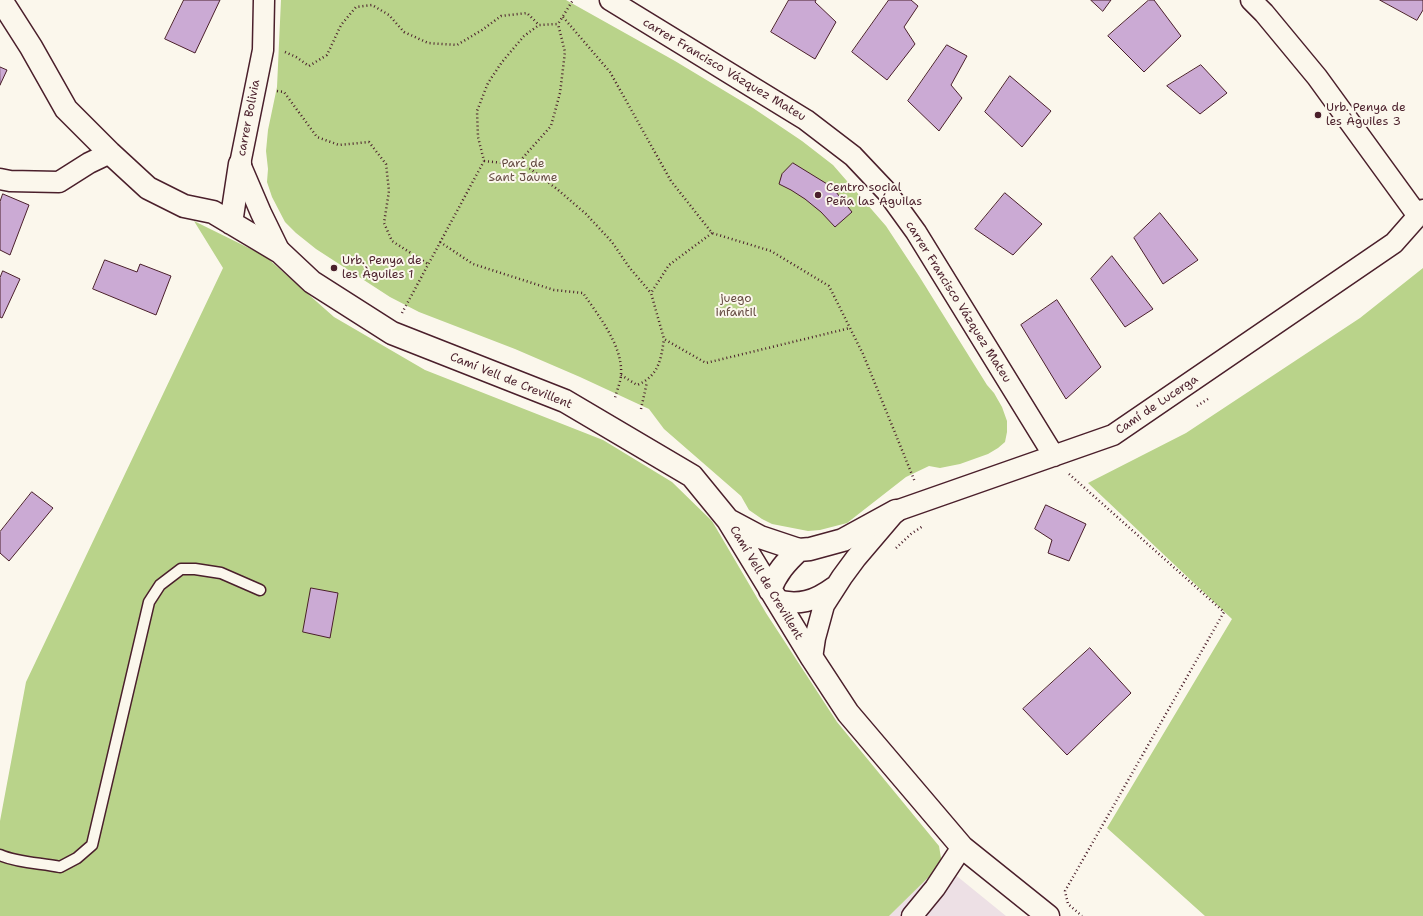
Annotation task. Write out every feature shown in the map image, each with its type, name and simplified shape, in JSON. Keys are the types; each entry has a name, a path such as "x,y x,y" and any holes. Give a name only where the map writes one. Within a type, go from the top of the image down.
{"street":[{"name":"Camí Vell de Crevillent","path":"1,0 31,47 66,109 148,188 184,206 213,212 280,252 312,282 392,333 565,401 692,476 728,520 812,658 848,712 962,848 1048,916"},
{"name":"carrer Bolivia","path":"264,0 263,50 240,164 280,252"},
{"name":"carrer Francisco Vázquez Mateu","path":"610,0 806,120 853,156 887,192 916,232 1054,456"},
{"path":"1251,0 1264,13 1317,77 1420,213"},
{"path":"0,179 10,181 58,182 89,163 110,153"},
{"path":"231,223 240,164"},
{"name":"Camí de Lucerga","path":"812,658 815,638 824,605 856,558 896,511 1113,435 1394,243 1420,213"},
{"path":"728,520 760,537 799,550 810,549 843,540 896,511"},
{"path":"773,595 774,579 783,565 799,550"},
{"name":"Camí de Lucerga","path":"773,595 788,603 808,601 823,595 836,586"},
{"path":"912,916 935,888 962,848"}],"lane":[{"path":"0,855 8,858 60,867 78,858 92,845 149,602 160,584 181,569 194,569 221,573 260,590"}],"path":[{"path":"484,160 503,163 520,161 551,126 560,93 565,52 558,24 573,0"},
{"path":"263,50 274,49 296,56 310,66 327,55 340,25 356,7 372,5 389,15 404,32 428,43 456,44 482,30 501,16 527,13 539,25"},
{"path":"563,17 610,72 671,181 712,234 771,251 829,286 863,354 924,501"},
{"path":"392,333 484,160 478,137 477,111 488,83 502,62 524,36 539,25 558,24"},
{"path":"273,91 284,92 317,137 339,145 368,142 386,164 389,191 384,223 392,242 428,264"},
{"path":"520,161 552,184 586,214 612,242 629,267 651,293 664,338 661,362 647,381 641,409"},
{"path":"651,293 669,265 712,234"},
{"path":"440,242 473,264 554,290 582,294 604,322 620,358 621,375 615,398"},
{"path":"664,338 706,363 850,328"},
{"path":"621,375 638,385 647,381"},
{"path":"1069,474 1224,612 1065,891 1068,904 1082,916"}],"shaded area":[{"path":"942,864 1006,916 889,916"}],"green space":[{"name":"Parc de Sant Jaume","path":"281,0 566,0 675,61 753,108 802,141 833,165 886,226 1002,407 1007,421 1005,442 988,454 960,464 940,468 929,466 906,477 847,523 820,530 808,531 772,524 749,510 741,496 664,429 649,409 515,349 419,312 390,297 316,249 296,233 285,222 272,197 267,182 268,169 266,151 268,130 277,87"},
{"path":"194,221 265,256 334,317 425,370 603,440 672,482 712,521 766,613 837,722 939,846 942,864 889,916 0,916 0,821 26,682 223,268"},
{"path":"1423,268 1423,916 1205,916 1107,828 1232,619 1088,483 1186,433 1360,318"}],"building":[{"path":"184,0 220,0 195,53 165,39"},
{"path":"789,0 816,0 815,2 836,22 815,59 771,32"},
{"path":"889,0 911,0 918,6 904,27 915,44 887,80 852,52"},
{"path":"1091,0 1111,0 1103,11"},
{"path":"1149,0 1154,0 1181,36 1144,72 1108,36"},
{"path":"1380,0 1423,0 1423,10 1417,20"},
{"path":"947,45 967,56 951,85 962,98 939,131 908,101"},
{"path":"1201,65 1227,93 1200,114 1167,86"},
{"path":"0,67 7,70 0,85"},
{"path":"1010,76 1051,111 1022,147 985,112"},
{"name":"Centro social Peña las Águilas","path":"793,163 832,187 852,212 835,227 821,212 805,199 779,184 782,174"},
{"path":"1005,193 1042,224 1013,255 975,229"},
{"path":"3,194 29,205 10,255 0,250 0,202"},
{"path":"1160,213 1198,260 1163,284 1134,238"},
{"path":"1112,256 1153,309 1125,327 1091,279"},
{"path":"105,260 137,272 140,264 171,276 156,315 93,289"},
{"path":"3,271 20,279 2,318 0,317 0,278"},
{"path":"1057,300 1101,367 1066,399 1021,325"},
{"path":"32,492 53,508 9,561 0,553 0,532"},
{"path":"1046,505 1086,524 1069,561 1048,553 1052,540 1035,529"},
{"path":"311,588 338,593 330,638 303,632"},
{"path":"1090,648 1131,693 1067,755 1023,709"}],"place":[{"name":"Urb. Penya de les Àguiles 3","path":"1318,115"},
{"name":"Centro social Peña las Águilas","path":"818,195"},
{"name":"Urb. Penya de les Àguiles 1","path":"334,268"}],"park label":[{"name":"juego infantil","path":"736,306"}]}
